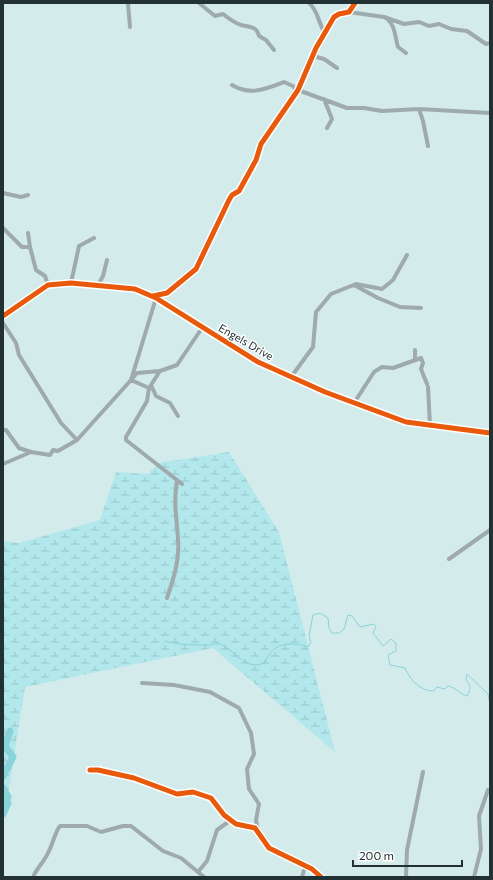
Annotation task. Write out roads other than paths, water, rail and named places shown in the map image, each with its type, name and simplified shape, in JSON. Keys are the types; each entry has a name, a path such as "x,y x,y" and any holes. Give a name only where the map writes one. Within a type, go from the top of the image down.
{"street":[{"path":"128,3 130,27"},
{"path":"199,3 215,16 223,14 240,25 252,27 274,50"},
{"path":"309,3 314,7 318,23 325,34"},
{"path":"349,12 355,3"},
{"path":"131,380 155,297 167,293 196,269 229,200 232,195 239,191 256,160 261,144 297,90 334,17 339,14 349,12 384,17 404,24 419,22 429,26 439,24 451,29 466,31 486,44 490,44"},
{"path":"384,17 391,22 398,47 406,53"},
{"path":"313,56 324,59 337,68"},
{"path":"232,85 243,90 264,90 284,82 293,86 297,90 347,108 364,108 382,111 419,109 490,113"},
{"path":"324,100 332,120 327,128"},
{"path":"419,109 428,146"},
{"path":"3,193 20,197 28,195"},
{"path":"3,228 22,246 30,247"},
{"path":"28,233 36,270 44,276 48,285"},
{"path":"3,236 9,234"},
{"path":"71,283 80,246 94,238"},
{"path":"291,378 313,348 316,312 331,294 353,285 382,289 393,280 407,255"},
{"path":"98,285 103,276 107,260"},
{"name":"Engels Drive","path":"3,316 48,285 71,283 120,286 155,297 240,352 291,378 406,422 490,433"},
{"path":"353,285 400,307 420,308"},
{"path":"3,324 16,343 19,355 61,424 77,440"},
{"path":"3,430 6,430 19,448 31,452 50,455 53,450 58,450 77,440 137,373 160,371 176,365 202,328"},
{"path":"415,350 415,360"},
{"path":"354,403 374,372 382,367 393,368 421,358 423,363 422,369 427,385 430,426"},
{"path":"160,371 150,387 147,401 126,437 126,440 182,484"},
{"path":"131,380 150,387 156,396 170,403 178,416"},
{"path":"3,464 31,452"},
{"path":"167,598 175,574 178,541 174,499 177,481"},
{"path":"449,559 490,530"},
{"path":"142,683 174,685 210,692 239,708 251,733 254,754 247,769 249,789 259,804 256,820 259,832"},
{"path":"90,770 98,770 134,778 177,794 193,792 211,798 224,815 236,824 255,828 269,848 308,867 321,877"},
{"path":"406,877 406,850 423,772"},
{"path":"474,877 481,849 479,816 488,790"},
{"path":"198,872 207,861 217,830 231,820"},
{"path":"34,875 40,862 47,855 55,832 60,826 87,826 101,832 123,826 131,826 153,845 181,858 204,877"},
{"path":"302,877 304,870 308,867"}],"waterway":[{"path":"165,641 186,644 220,644 225,646 239,658 249,664 255,665 265,662 272,651 281,645 297,644 308,647 311,642 309,636 313,615 320,613 328,618 329,628 332,633 339,633 344,629 348,615 352,616 360,627 374,624 376,627 373,633 383,646 391,639 396,643 396,651 388,655 390,665 405,668 413,681 420,687 429,691 434,691 437,687 445,689 448,686 467,696 470,688 466,680 467,674 488,694 490,704"},
{"path":"3,776 13,757 5,746 10,731"},
{"path":"3,788 8,797 5,802 8,803 3,814"}]}
